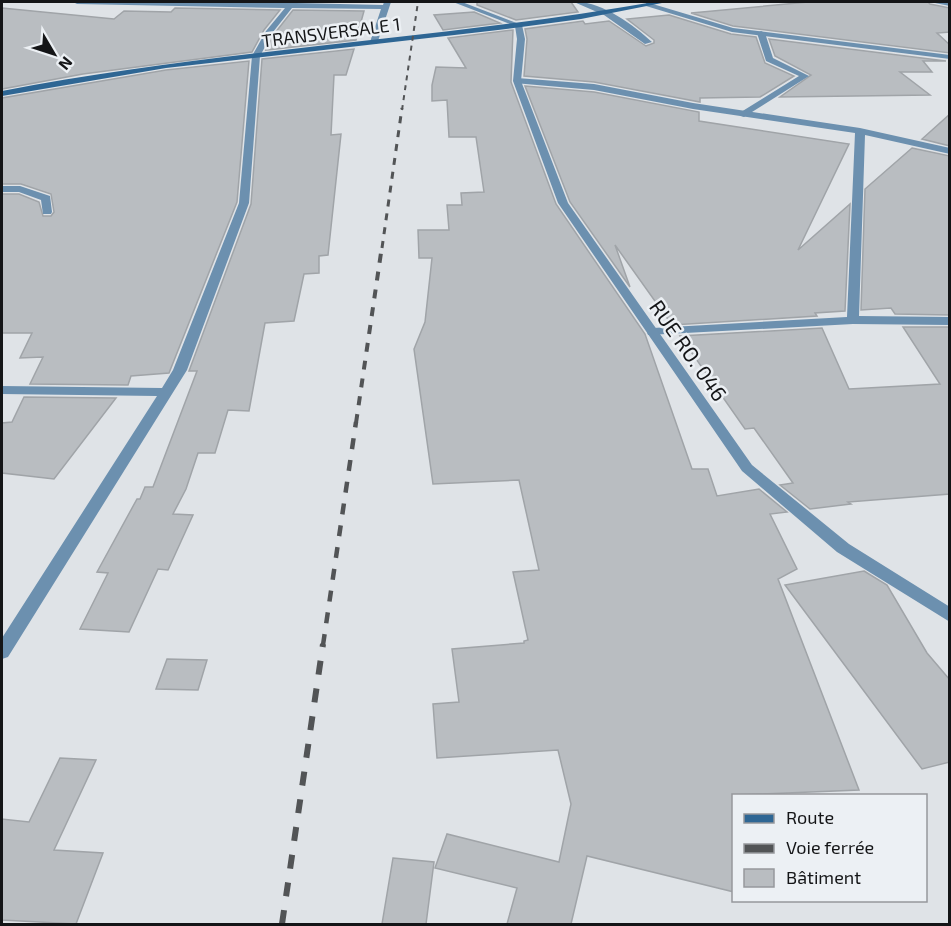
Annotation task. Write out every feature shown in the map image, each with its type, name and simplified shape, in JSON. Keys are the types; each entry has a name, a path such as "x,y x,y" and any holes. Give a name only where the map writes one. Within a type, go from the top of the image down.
{"main road":[{"name":"TRANSVERSALE 1","path":"2,94 58,81 144,68 518,25 607,13 663,2"}],"street":[{"path":"77,2 386,4 374,42"},
{"path":"457,2 518,25"},
{"path":"578,2 607,13 648,42"},
{"path":"934,2 950,4"},
{"path":"2,652 180,370 244,203 256,56 270,31 293,3"},
{"path":"649,4 732,30 950,57"},
{"name":"RUE RO. 046","path":"518,25 522,33 522,46 515,67 517,81 563,203 747,468 843,548 950,616"},
{"path":"744,114 805,76 769,59 761,33"},
{"path":"517,81 594,87 744,114 860,131 950,151"},
{"path":"853,320 860,131"},
{"path":"2,189 20,189 46,198 47,212"},
{"path":"653,332 853,320 950,321"},
{"path":"2,390 165,393"}],"building":[{"path":"477,2 571,2 578,12 516,20 477,5"},
{"path":"808,2 928,2 950,8 950,32 937,33 950,45 950,53 733,26 691,13"},
{"path":"2,8 114,19 124,11 171,12 175,8 280,10 264,30 252,52 83,74 2,89"},
{"path":"293,10 364,11 356,40 266,50 275,33"},
{"path":"474,12 500,23 443,30 434,15"},
{"path":"669,15 731,34 756,37 765,63 794,76 760,97 700,98 700,102 594,82 524,76 527,39 525,29 583,21 585,24 609,21 646,46 654,43 654,40 627,19"},
{"path":"513,30 511,82 556,204 645,334 692,469 708,469 717,496 759,489 787,512 770,514 797,569 778,579 859,790 732,794 732,892 587,856 571,924 507,924 517,888 435,868 447,834 559,862 571,804 558,750 437,758 433,704 459,702 452,649 524,643 528,640 513,572 539,570 519,480 433,484 414,349 425,322 432,258 419,258 418,230 449,230 447,205 462,205 461,193 484,192 476,137 449,137 447,100 432,101 432,85 436,67 466,68 448,38"},
{"path":"769,39 946,61 923,61 932,72 900,72 930,95 780,97 811,75 775,56"},
{"path":"354,49 346,75 334,75 331,135 341,134 328,255 319,256 319,273 304,274 294,321 265,323 249,411 228,410 215,453 198,453 186,489 173,514 193,515 168,570 158,569 129,632 80,629 108,573 97,572 137,499 140,499 145,487 153,487 197,371 189,371 251,204 262,59"},
{"path":"249,61 237,202 169,373 131,376 128,385 30,384 43,357 20,358 32,333 2,333 2,194 19,194 39,202 43,216 51,216 54,212 51,194 21,184 2,184 2,98 166,70"},
{"path":"525,86 594,92 699,112 699,121 849,144 798,250 850,204 845,311 815,313 817,316 672,325 615,245 630,287 570,202"},
{"path":"950,114 950,146 922,139"},
{"path":"912,148 950,156 950,315 895,314 891,308 861,310 865,189"},
{"path":"903,327 950,327 950,494 848,502 851,504 810,509 780,485 793,483 754,428 745,429 680,336 822,328 849,389 940,384"},
{"path":"24,397 116,398 54,479 2,473 2,423 12,422"},
{"path":"864,571 887,585 927,653 950,680 950,762 922,769 785,585"},
{"path":"167,659 207,660 198,690 156,689"},
{"path":"60,758 96,760 54,850 103,853 76,924 2,920 2,819 29,822"},
{"path":"393,858 434,862 426,924 382,924"}],"railway":[{"path":"402,110 418,2"},
{"path":"382,248 402,108"},
{"path":"356,423 382,246"},
{"path":"323,645 356,422"},
{"path":"282,924 323,644"}]}
